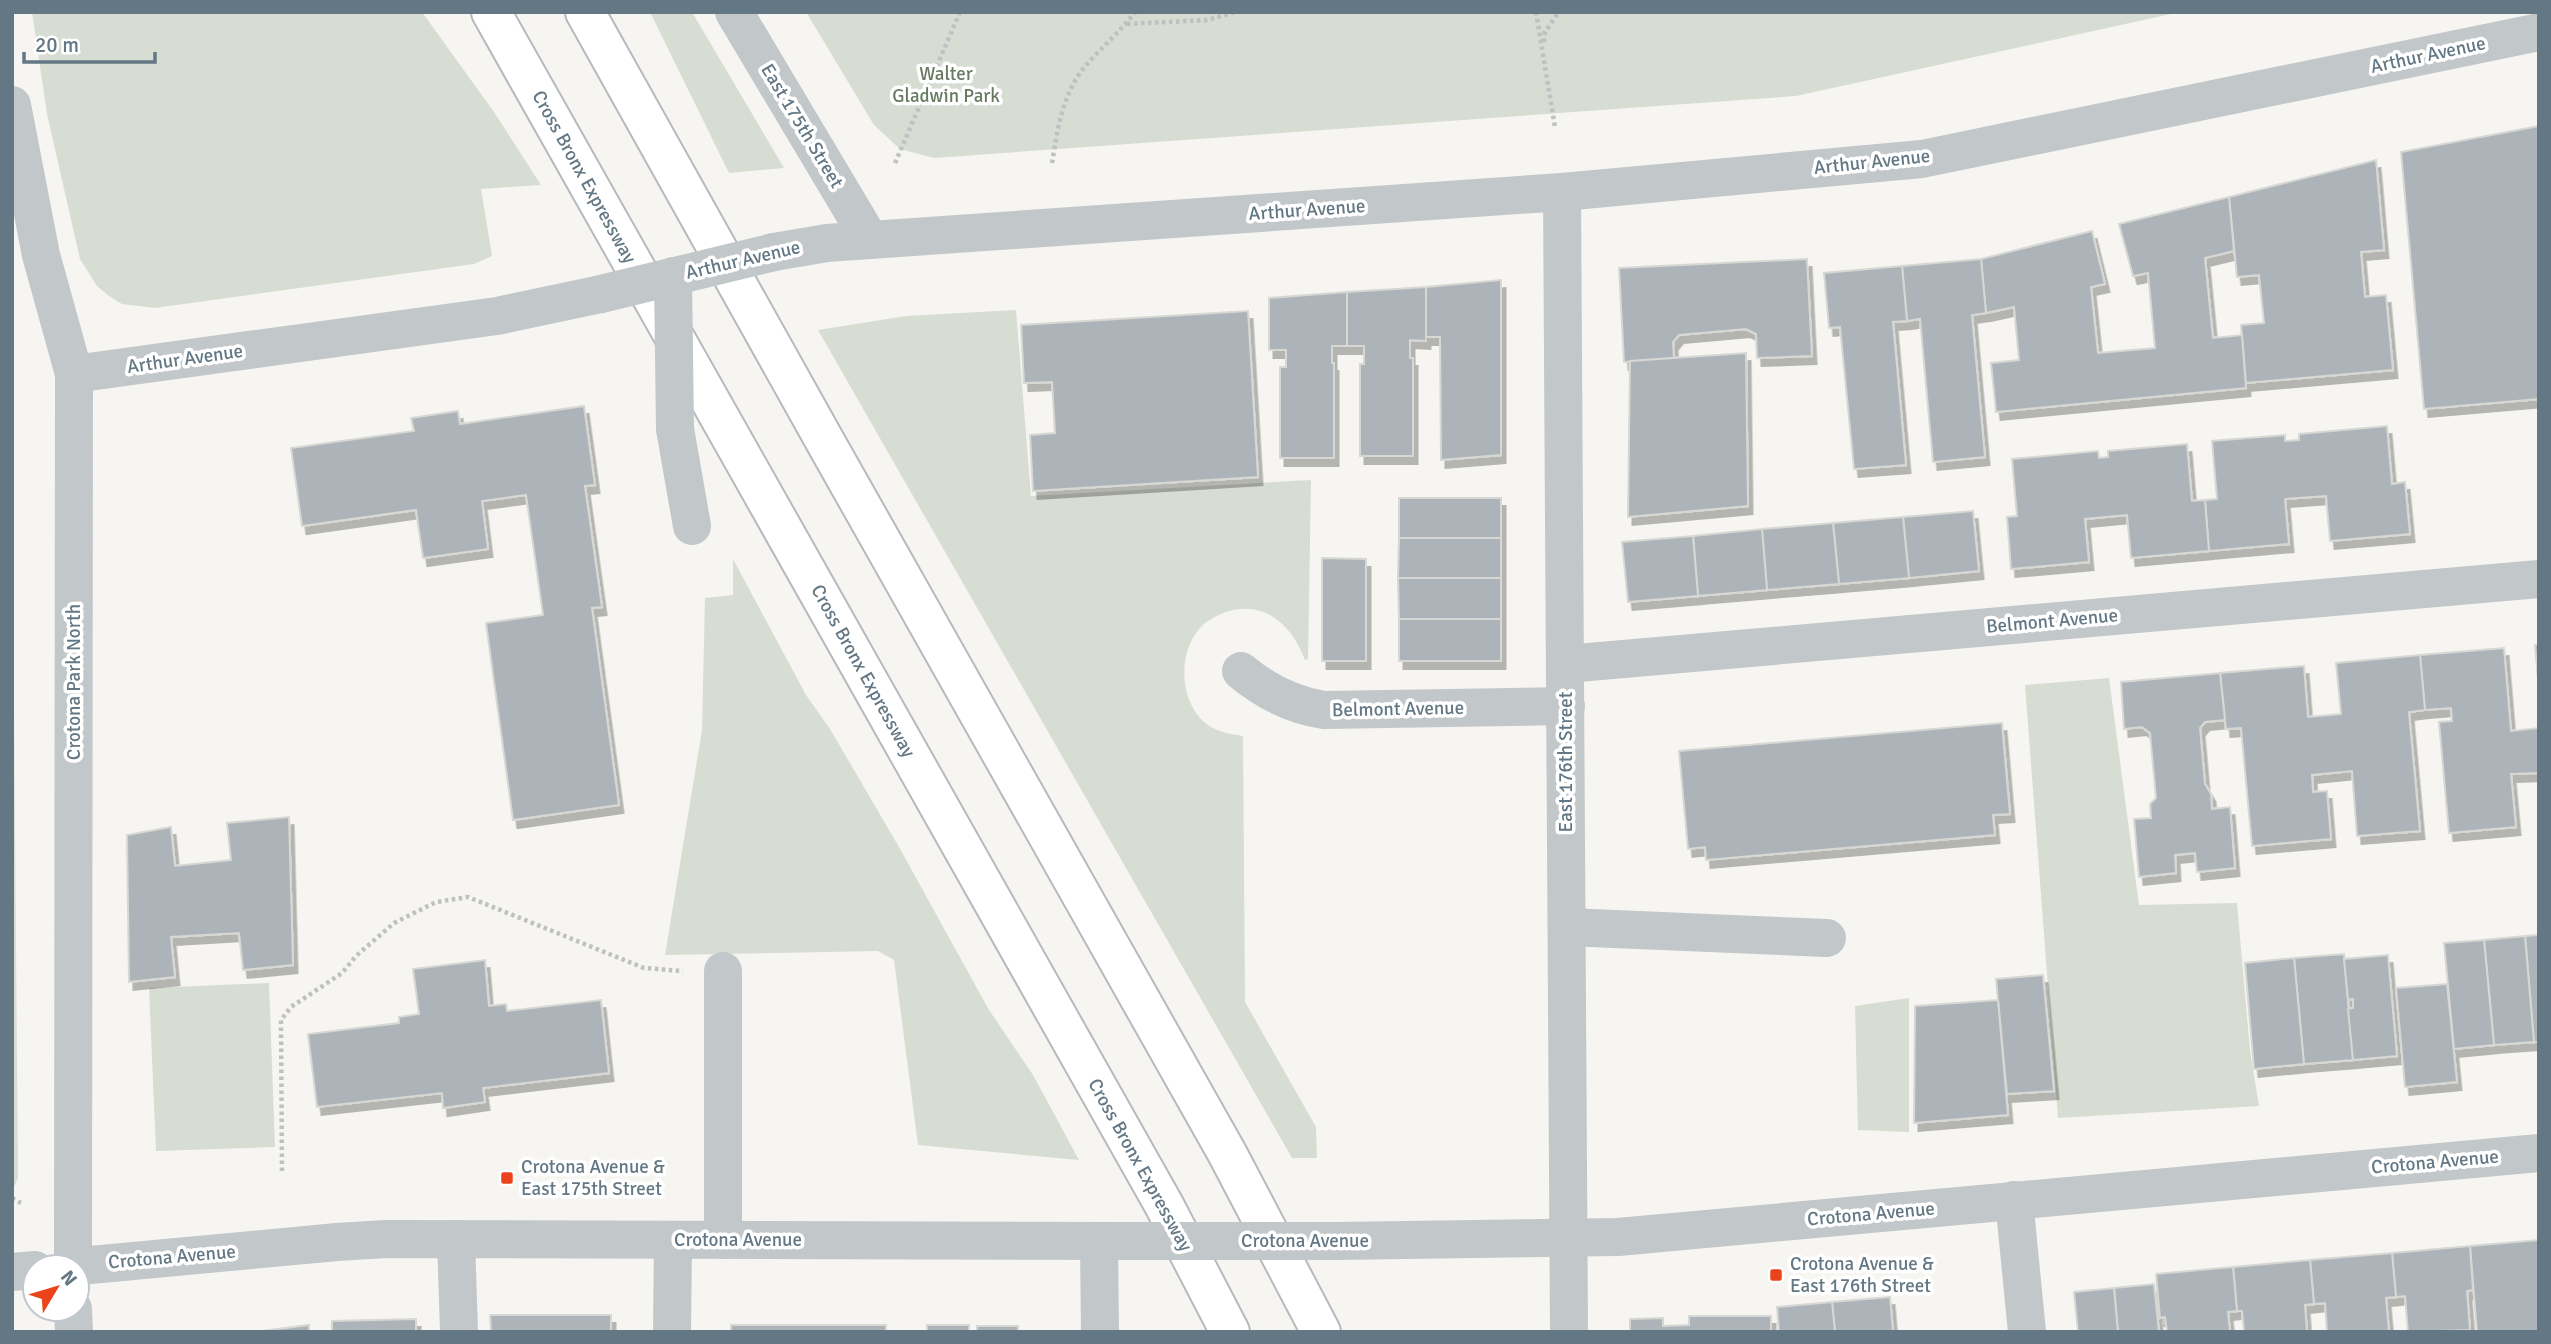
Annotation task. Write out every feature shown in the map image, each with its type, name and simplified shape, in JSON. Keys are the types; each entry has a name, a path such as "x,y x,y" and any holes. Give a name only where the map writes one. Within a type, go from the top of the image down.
{"highway":[{"path":"470,12 581,171"},
{"name":"Cross Bronx Expressway","path":"491,12 1164,1205 1230,1332"},
{"path":"585,12 1227,1153 1321,1332"},
{"path":"606,12 668,161"}],"street":[{"name":"East 175th Street","path":"734,12 870,240"},
{"name":"Arthur Avenue","path":"74,374 497,316 774,252 827,243 1562,192 1922,159 2539,32"},
{"name":"Crotona Park North","path":"12,105 41,255 74,374 71,1253"},
{"name":"East 176th Street","path":"1562,192 1569,1332"},
{"path":"673,276 675,429 692,526"},
{"name":"Belmont Avenue","path":"1566,664 2539,579"},
{"name":"Belmont Avenue","path":"1241,671 1286,700 1324,710 1566,706"},
{"path":"1567,928 1827,937"},
{"path":"723,971 723,1240"},
{"name":"Crotona Avenue","path":"91,1265 349,1241 456,1239 1336,1241 1618,1237 2539,1153"},
{"path":"2014,1200 2027,1332"},
{"path":"456,1239 459,1332"},
{"path":"673,1240 673,1332"},
{"path":"1100,1332 1112,1241"}],"path":[{"path":"895,163 960,12"},
{"path":"1052,163 1058,125 1067,94 1087,63 1135,12"},
{"path":"1126,24 1207,20 1236,12"},
{"path":"1536,12 1555,127"},
{"path":"1543,48 1545,32 1559,12"},
{"path":"282,1171 281,1020 290,1007 342,973 356,956 394,923 436,902 468,897 644,968"},
{"path":"12,1198 21,1203"}],"green space":[{"path":"32,12 422,12 494,112 541,185 481,189 492,256 474,264 155,308 122,304 97,286 80,259 47,114"},
{"path":"650,12 692,12 784,168 729,173"},
{"name":"Walter Gladwin Park","path":"806,12 2180,12 1796,96 934,158 900,149 874,125"},
{"path":"1016,310 1031,496 1311,480 1308,659 1305,660 1294,638 1278,620 1258,610 1233,610 1215,617 1200,628 1187,651 1184,678 1191,704 1198,716 1216,729 1243,736 1245,1002 1316,1127 1317,1158 1292,1158 818,330 906,316"},
{"path":"12,474 18,1178 12,1191"},
{"path":"733,559 806,695 830,729 989,1010 1033,1075 1079,1160 918,1145 894,960 878,951 665,955 702,730 705,598 733,595"},
{"path":"2109,678 2139,905 2237,903 2250,1051 2259,1106 2058,1118 2025,685"},
{"path":"269,983 275,1147 156,1151 149,988"},
{"path":"1909,998 1909,1132 1858,1130 1855,1006"}],"building":[{"path":"2539,126 2539,399 2424,409 2401,152"},
{"path":"2376,160 2384,250 2361,252 2365,297 2386,295 2393,370 2246,383 2241,325 2264,323 2259,275 2237,277 2229,197"},
{"path":"2229,197 2234,251 2205,258 2213,338 2242,335 2246,388 1996,412 1991,363 2019,360 2014,307 1986,313 1981,259 2092,231 2105,284 2091,287 2098,353 2155,348 2148,273 2133,276 2119,224"},
{"path":"1807,259 1812,356 1757,358 1756,334 1746,329 1679,335 1673,342 1674,358 1624,362 1619,268"},
{"path":"1981,259 1986,313 1972,315 1985,457 1933,462 1920,319 1907,321 1902,266"},
{"path":"1902,266 1907,321 1893,322 1906,465 1854,469 1840,327 1829,328 1824,273"},
{"path":"1501,280 1501,455 1441,460 1440,337 1426,337 1426,287"},
{"path":"1426,287 1426,341 1410,340 1410,358 1413,358 1413,456 1360,456 1360,364 1364,364 1364,346 1347,346 1347,292"},
{"path":"1347,292 1347,346 1332,346 1334,458 1280,458 1280,367 1286,367 1286,350 1269,350 1269,298"},
{"path":"1248,311 1258,477 1033,491 1030,435 1055,433 1052,382 1024,383 1021,325"},
{"path":"1746,353 1748,506 1628,517 1630,361"},
{"path":"584,406 595,485 585,486 602,607 592,608 619,805 513,820 486,623 543,615 526,495 482,501 488,549 423,558 416,510 302,526 291,448 414,431 411,418 458,411 460,424"},
{"path":"2387,426 2392,484 2405,482 2410,534 2330,541 2326,496 2285,499 2289,544 2209,551 2205,500 2217,499 2212,441 2285,435 2285,441 2299,440 2299,434"},
{"path":"2187,444 2192,501 2205,500 2209,551 2131,558 2127,515 2085,519 2089,562 2011,569 2007,517 2017,516 2012,459 2098,451 2099,458 2108,457 2108,451"},
{"path":"1399,498 1501,498 1501,538 1399,538"},
{"path":"1973,511 1979,571 1909,578 1903,517"},
{"path":"1903,517 1909,578 1839,584 1833,523"},
{"path":"1833,523 1839,584 1767,590 1762,529"},
{"path":"1762,529 1767,590 1698,596 1693,536"},
{"path":"1693,536 1698,596 1628,602 1622,542"},
{"path":"1399,538 1501,538 1501,578 1398,578"},
{"path":"1322,558 1366,559 1366,661 1322,661"},
{"path":"1398,578 1501,578 1501,619 1399,619"},
{"path":"1399,619 1501,619 1501,661 1399,661"},
{"path":"2535,645 2539,645 2539,691"},
{"path":"2504,648 2511,731 2539,728 2539,773 2511,774 2516,827 2449,833 2439,722 2452,721 2451,708 2425,710 2420,655"},
{"path":"2420,655 2425,710 2409,712 2420,831 2357,836 2352,771 2312,775 2313,792 2327,791 2331,839 2252,846 2241,728 2226,729 2220,673 2304,666 2308,717 2341,714 2336,663"},
{"path":"2220,673 2225,720 2205,722 2200,728 2205,784 2211,794 2212,809 2230,807 2235,868 2197,872 2195,853 2175,855 2176,873 2139,877 2134,819 2151,818 2150,804 2156,798 2150,733 2142,727 2124,729 2121,682"},
{"path":"2002,723 2010,814 1993,815 1995,835 1706,860 1705,847 1688,849 1679,751"},
{"path":"289,817 293,965 243,970 239,933 171,937 175,977 129,982 127,835 171,827 175,866 231,860 227,823"},
{"path":"2539,935 2539,1042 2534,1042 2525,936"},
{"path":"2525,936 2534,1042 2494,1045 2484,940"},
{"path":"2484,940 2494,1045 2454,1049 2444,943"},
{"path":"2344,954 2353,1060 2304,1064 2294,958"},
{"path":"2388,955 2397,1056 2353,1060 2348,1009 2353,1008 2353,999 2348,1000 2344,959"},
{"path":"2294,958 2304,1064 2254,1069 2245,963"},
{"path":"485,960 489,1006 506,1004 507,1011 601,1000 609,1073 483,1088 485,1102 443,1108 442,1093 317,1107 308,1034 399,1023 399,1017 419,1014 413,969"},
{"path":"2043,975 2054,1091 2007,1094 1996,979"},
{"path":"2447,984 2457,1082 2405,1087 2396,988"},
{"path":"1998,1000 2008,1115 1914,1123 1915,1006"},
{"path":"2539,1240 2539,1332 2477,1332 2470,1246"},
{"path":"2470,1246 2473,1290 2467,1291 2470,1330 2408,1332 2405,1296 2396,1297 2392,1253"},
{"path":"2392,1253 2396,1297 2386,1298 2389,1332 2327,1332 2325,1303 2314,1304 2310,1260"},
{"path":"2310,1260 2314,1304 2305,1305 2307,1332 2244,1332 2242,1311 2237,1311 2233,1267"},
{"path":"2233,1267 2237,1311 2228,1312 2230,1332 2167,1332 2165,1317 2160,1318 2156,1274"},
{"path":"2154,1284 2159,1332 2118,1332 2114,1288"},
{"path":"2114,1288 2118,1332 2078,1332 2074,1292"},
{"path":"1890,1297 1893,1332 1835,1332 1832,1302"},
{"path":"1832,1302 1835,1332 1779,1332 1777,1307"},
{"path":"490,1315 611,1315 611,1332 491,1332"},
{"path":"1689,1316 1771,1316 1771,1332 1630,1332 1630,1319 1663,1318 1663,1326 1689,1325"},
{"path":"416,1319 416,1332 332,1332 332,1321"},
{"path":"309,1325 309,1332 254,1332"},
{"path":"731,1325 886,1325 886,1332 731,1332"},
{"path":"927,1325 969,1325 969,1332 927,1332"},
{"path":"977,1326 1018,1326 1018,1332 977,1332"}],"place":[{"name":"Crotona Avenue & East 175th Street","path":"507,1178"},
{"name":"Crotona Avenue & East 176th Street","path":"1776,1275"}]}
